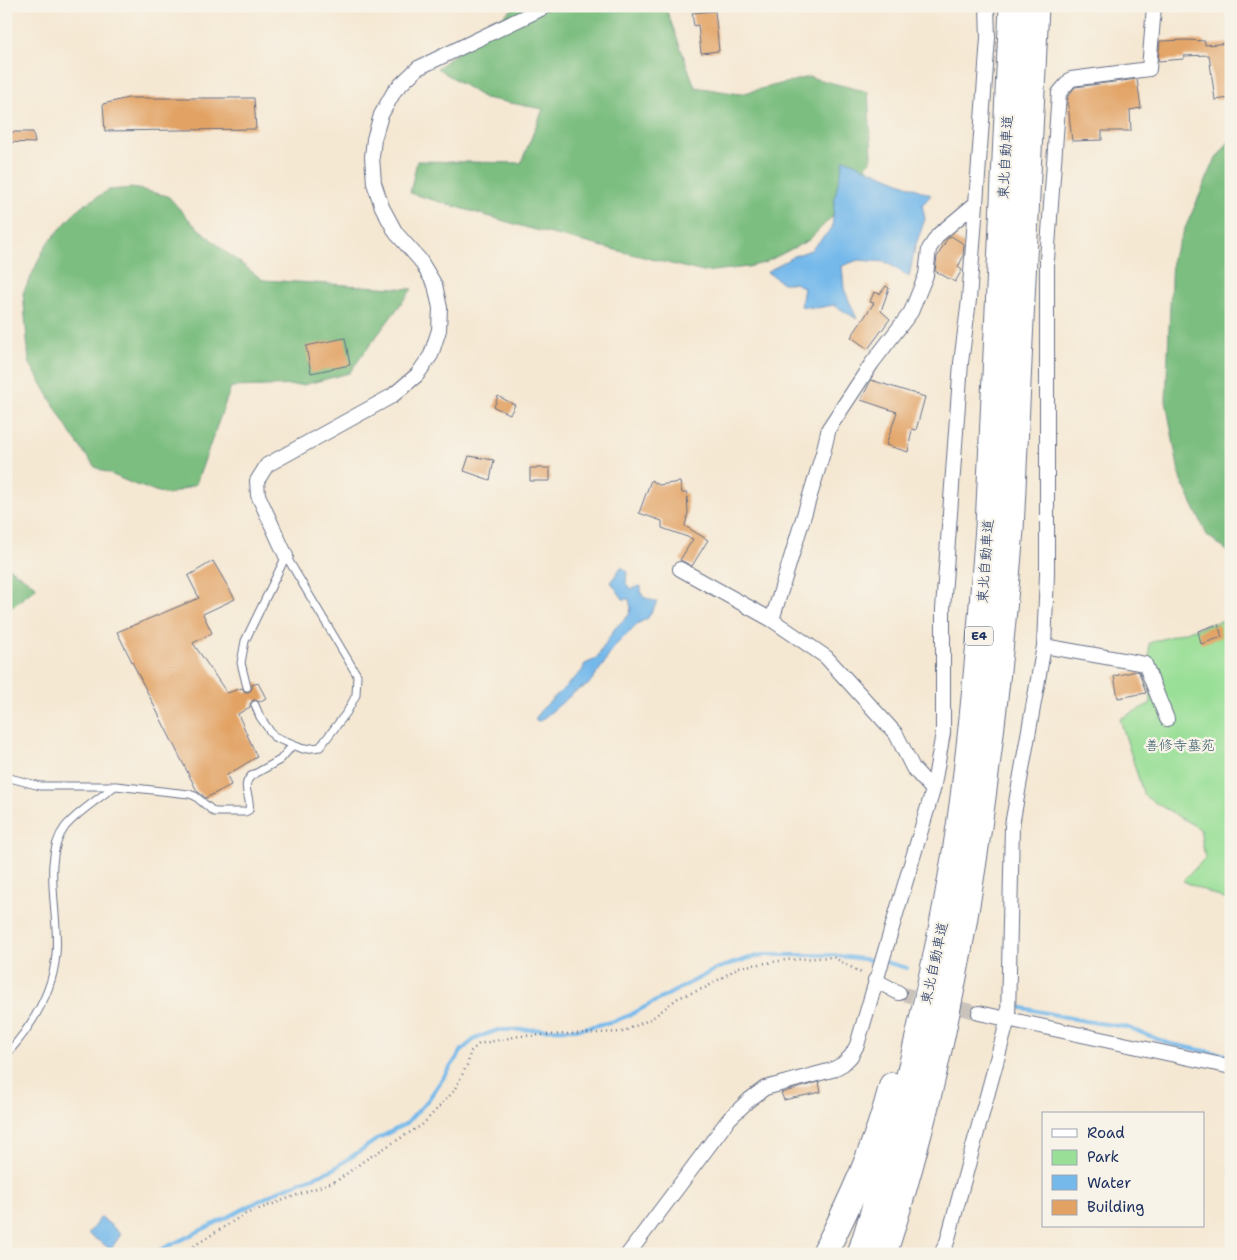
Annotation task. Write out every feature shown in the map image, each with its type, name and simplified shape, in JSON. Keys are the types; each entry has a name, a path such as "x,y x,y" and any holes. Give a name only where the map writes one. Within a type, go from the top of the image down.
{"highway":[{"name":"東北自動車道","path":"860,1254 887,1165 923,1015 943,917 962,805 988,528 1012,6"},
{"name":"東北自動車道","path":"884,1254 910,1166 944,1030 972,880 989,758 1011,530 1036,6"},
{"path":"825,1252 852,1197 867,1160 890,1091 918,984 943,849 962,805"}],"street":[{"path":"286,556 258,495 257,481 266,465 392,396 417,376 431,354 439,330 440,308 435,285 420,260 396,233 382,208 374,183 372,157 374,139 381,115 395,90 418,68 547,6"},
{"path":"628,1254 729,1119 749,1100 765,1088 832,1070 843,1064 851,1056 856,1046 933,790 943,732 943,609 961,363 969,300 988,38 987,6"},
{"path":"941,1254 947,1242 1008,1019 1012,826 1044,646 1047,574 1047,260 1059,93 1071,79 1149,70 1154,6"},
{"path":"772,620 821,462 829,428 872,363 911,312 926,275 929,249 938,235 975,204"},
{"path":"680,569 772,620 826,657 896,734 913,768 933,790"},
{"path":"1044,646 1145,664 1168,719"},
{"path":"875,980 899,993"},
{"path":"979,1013 1231,1067"}],"lane":[{"path":"247,687 241,662 245,641 286,556"},
{"path":"255,705 260,717 274,737 303,750 320,747 347,712 356,695 357,675 286,556"},
{"path":"6,777 40,786 116,786 189,794 196,796 214,812 246,812 250,806 245,786 247,780 250,776 280,760 292,746"},
{"path":"6,1055 28,1028 42,1004 52,977 57,937 53,876 54,856 58,840 64,827 116,786"}],"path":[{"path":"181,1254 243,1215 338,1180 365,1160 422,1125 454,1091 468,1063 470,1052 479,1044 519,1036 622,1032 650,1019 678,998 707,987 738,967 786,960 832,957 875,980"}],"green space":[{"path":"516,6 665,6 695,87 740,94 809,77 868,92 872,157 840,209 809,240 764,263 748,267 703,272 528,228 410,193 417,161 521,163 543,109 484,98 437,68"},
{"path":"1231,139 1231,554 1207,535 1180,478 1166,401 1172,258 1215,160"},
{"path":"134,188 168,196 193,224 263,280 412,289 349,373 303,385 231,387 196,484 168,495 133,484 95,467 72,436 29,362 23,293 46,245 80,207 109,190"},
{"path":"6,566 37,587 6,612"},
{"name":"善修寺墓苑","path":"1229,601 1231,601 1231,897 1224,899 1183,881 1205,858 1200,829 1144,796 1120,719 1151,703 1149,643 1228,619"}],"water":[{"path":"844,159 931,195 922,205 925,219 915,247 909,277 886,262 858,260 842,266 844,289 857,319 834,305 816,308 801,306 804,288 795,283 783,283 767,272 794,256 811,250 832,228 835,196"},
{"path":"621,567 627,571 626,583 631,589 641,586 643,597 657,602 648,618 637,624 614,647 588,685 576,691 540,721 535,720 540,711 582,671 585,664 596,659 615,628 629,615 631,608 629,599 623,599 611,582"},
{"path":"101,1217 121,1234 111,1249 88,1234"}],"building":[{"path":"715,11 719,51 701,53 698,25 694,26 692,13"},
{"path":"1160,41 1205,41 1205,45 1231,43 1231,61 1226,61 1230,98 1215,100 1209,55 1184,56 1184,59 1158,61"},
{"path":"1137,79 1141,108 1130,110 1131,131 1102,131 1102,140 1072,141 1067,105 1068,96 1075,87"},
{"path":"128,98 254,98 256,129 105,131 103,104"},
{"path":"6,132 33,132 35,143 6,142"},
{"path":"951,236 964,244 963,257 958,267 962,270 955,282 935,271 937,257 947,239"},
{"path":"886,286 889,288 881,311 890,319 868,349 851,337 874,303 870,302 874,292 880,294"},
{"path":"345,338 350,365 311,373 306,346"},
{"path":"871,380 925,397 916,430 912,429 908,452 886,445 897,412 861,400"},
{"path":"498,396 515,405 510,414 494,407"},
{"path":"469,456 494,460 490,480 464,471"},
{"path":"530,468 550,468 550,481 530,481"},
{"path":"651,480 659,485 680,482 682,493 687,493 688,513 685,526 708,540 692,566 680,560 693,539 662,528 662,521 639,513"},
{"path":"213,561 235,599 203,614 212,633 193,643 227,693 242,688 245,692 249,692 252,689 252,685 258,683 266,698 259,702 253,700 250,707 238,714 257,757 227,775 231,785 206,798 197,791 117,632 199,598 188,576"},
{"path":"1218,624 1222,637 1201,644 1198,631"},
{"path":"1137,671 1146,693 1118,698 1114,676"},
{"path":"819,1082 821,1092 784,1100 781,1093"}],"waterway":[{"path":"152,1254 282,1189 332,1170 379,1138 407,1123 428,1100 463,1049 476,1038 498,1030 580,1029 615,1021 630,1015 716,969 763,955 832,955 879,961"},
{"path":"885,962 907,968"},
{"path":"1018,1007 1085,1021 1126,1027 1171,1044 1231,1056"}],"tunnel":[{"path":"899,993 979,1013"}]}
